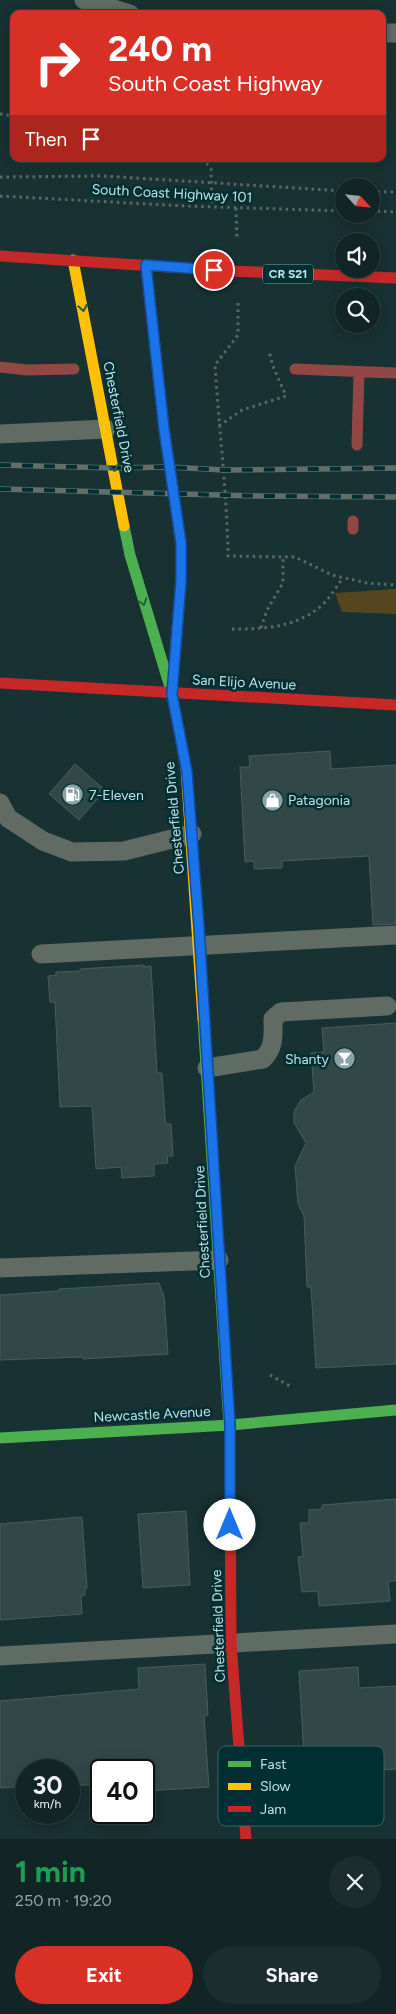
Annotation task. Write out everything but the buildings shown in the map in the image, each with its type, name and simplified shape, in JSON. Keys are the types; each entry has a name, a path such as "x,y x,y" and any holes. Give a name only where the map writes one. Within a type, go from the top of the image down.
{"main road":[{"name":"CR S21","path":"0,256 230,271 396,278"},
{"name":"Chesterfield Drive","path":"74,260 130,555 140,594 172,694 187,772 200,946 230,1425 232,1643 239,1746"},
{"name":"Chesterfield Drive","path":"146,265 164,429 181,543 181,581 172,694"},
{"name":"San Elijo Avenue","path":"0,682 172,694 234,695 396,705"},
{"name":"Newcastle Avenue","path":"0,1438 230,1425 396,1410"},
{"name":"Chesterfield Drive","path":"245,1826 246,1839"}],"lane":[{"path":"84,0 117,10"},
{"path":"0,434 106,429"},
{"path":"0,803 8,818 44,841 72,852 124,851 192,834"},
{"path":"41,954 396,936"},
{"path":"207,1068 263,1059 269,1053 273,1044 273,1019 280,1012 387,1006"},
{"path":"0,1268 219,1260"},
{"path":"0,1656 396,1634"}],"path":[{"path":"202,162 211,168 212,207"},
{"path":"0,177 103,176 335,190"},
{"path":"380,192 396,192"},
{"name":"South Coast Highway 101","path":"0,196 212,207 335,211"},
{"path":"380,212 396,212"},
{"path":"238,335 215,365 226,495 228,556 295,557 332,575 367,583 396,585"},
{"path":"219,426 242,410 286,396 272,364 269,350"},
{"path":"261,629 267,610 283,582 284,557"},
{"path":"232,629 272,628 304,617 322,605 343,578"}],"shaded area":[{"path":"396,589 396,614 342,612 335,593"}],"waterway":[{"path":"0,367 27,370 74,369"},
{"path":"295,369 396,373"},
{"path":"357,445 359,372"},
{"path":"353,521 353,529"}],"railway":[{"path":"0,465 114,468 169,467 224,470 396,468"},
{"path":"0,489 259,496 396,497"}],"traffic: fast":[{"path":"124,526 130,555 172,694 186,768"},
{"path":"203,1019 230,1440"},
{"path":"0,1438 230,1425 396,1410"}],"traffic: slow":[{"path":"73,260 124,526"},
{"path":"146,265 164,429 181,543 181,581 173,680"},
{"path":"186,768 203,1019"}],"traffic: jam":[{"path":"0,256 230,271 396,278"},
{"path":"0,683 396,705"},
{"path":"230,1440 231,1643 239,1746"},
{"path":"245,1826 246,1839"}],"place":[{"name":"7-Eleven","path":"73,795"},
{"name":"Patagonia","path":"272,800"},
{"name":"Shanty","path":"345,1059"}],"route":[{"path":"214,270 146,265 164,429 181,543 181,581 172,694 187,772 199,927 230,1425 230,1525"}]}
